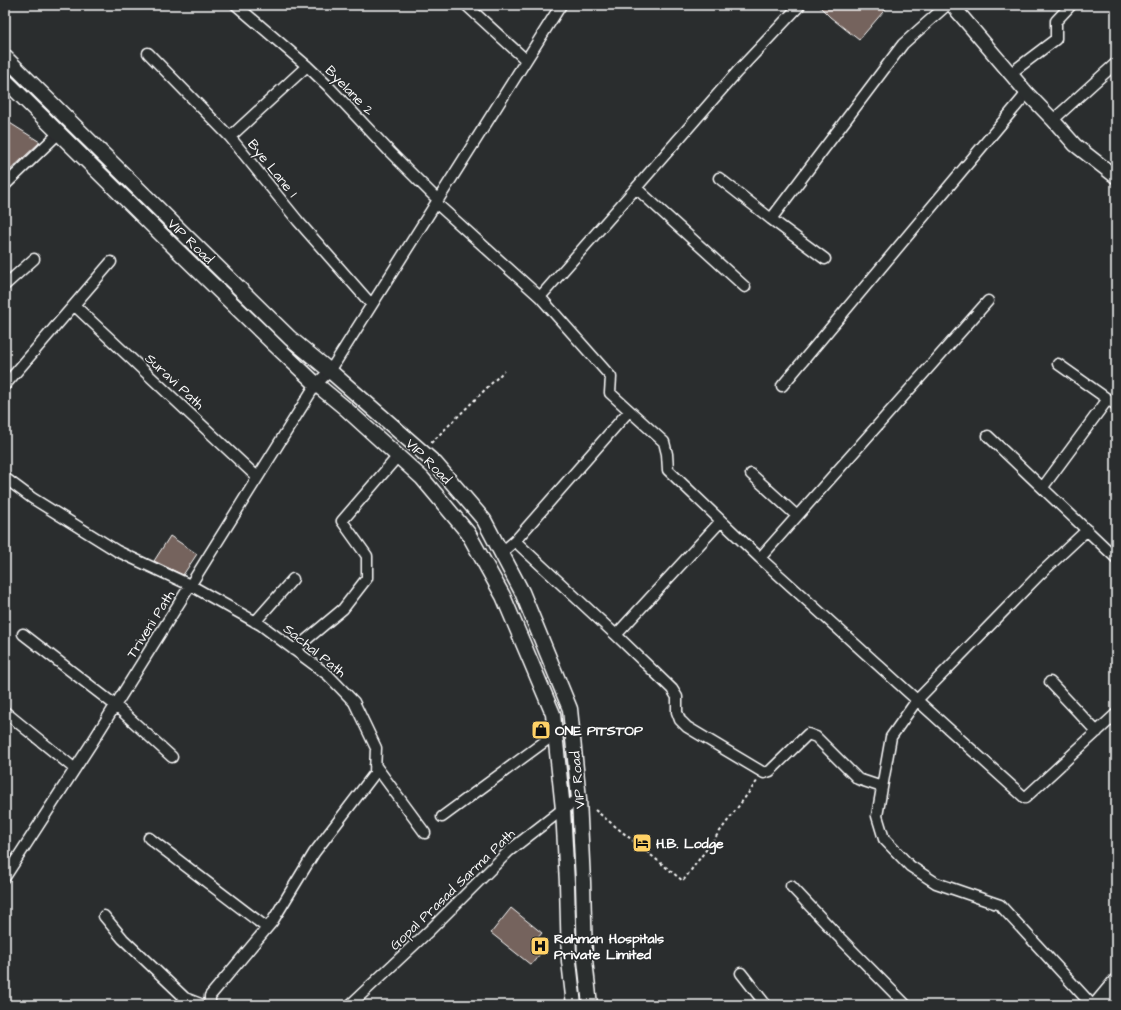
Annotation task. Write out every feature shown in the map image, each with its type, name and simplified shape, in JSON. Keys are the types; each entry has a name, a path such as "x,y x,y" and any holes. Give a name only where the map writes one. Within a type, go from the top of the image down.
{"main road":[{"name":"VIP Road","path":"5,57 290,338 436,464 484,520 522,592 570,710 579,799 585,960 590,1005"},
{"name":"VIP Road","path":"5,80 279,350 422,478 468,533 503,596 553,714 563,809 569,961 574,1005"},
{"path":"1096,1005 1116,981"},
{"path":"1113,1005 1116,1001"}],"street":[{"name":"Byelane 2","path":"236,5 328,86 437,202 540,297 611,377 610,393 629,411"},
{"path":"466,5 526,60"},
{"name":"Triveni Path","path":"5,877 115,706 316,384 330,371 561,5"},
{"path":"540,297 737,72 800,5"},
{"path":"771,219 903,44 947,5"},
{"path":"952,5 1027,93 1075,145 1116,177"},
{"path":"1011,73 1056,39 1056,21 1071,5"},
{"name":"Bye Lane 1","path":"148,53 230,137 298,221 371,304"},
{"path":"1053,120 1116,63"},
{"path":"230,137 307,66"},
{"path":"782,386 1027,93"},
{"path":"5,185 59,133"},
{"path":"719,178 825,259"},
{"path":"636,188 745,287"},
{"path":"5,285 34,259"},
{"path":"5,384 111,262"},
{"path":"760,558 988,301"},
{"name":"Suravi Path","path":"74,305 257,478"},
{"path":"1043,488 1112,402 1058,364"},
{"path":"501,553 515,541 629,411 664,442 667,454 668,470 760,558 1025,798 1116,714"},
{"path":"988,436 1116,558"},
{"path":"294,650 343,609 367,578 366,556 342,521 398,456"},
{"path":"751,474 797,516"},
{"name":"Sachal Path","path":"5,478 32,498 117,551 190,585 261,625 328,675 354,702 376,748 375,773 314,853 272,922 210,996 210,1005"},
{"path":"616,635 721,521"},
{"path":"1087,530 1039,575 917,700 891,737 877,816 884,839 910,866 936,882 1000,905 1092,1005"},
{"path":"515,541 672,689 677,697 677,712 680,720 687,727 764,773 770,771 808,734 816,737 858,779 882,786"},
{"path":"255,622 293,579"},
{"path":"23,634 115,706 172,757"},
{"path":"1050,682 1097,732"},
{"path":"5,712 75,769"},
{"path":"442,816 555,734"},
{"path":"375,766 425,833"},
{"name":"Gopal Prasad Sarma Path","path":"350,1005 430,930 509,851 563,809 579,799"},
{"path":"149,838 267,928"},
{"path":"791,886 906,1005"},
{"path":"104,916 123,939 185,998 203,1005"},
{"path":"741,973 766,1005"}],"path":[{"path":"430,444 504,371"},
{"path":"595,810 683,881 764,773"}],"building":[{"path":"818,5 889,5 859,40 830,17"},
{"path":"5,120 40,142 5,175"},
{"path":"170,536 197,554 183,575 154,561"},
{"name":"Rahman Hospitals Private Limited","path":"511,908 542,933 536,940 542,944 536,951 540,954 531,965 491,933"}],"place":[{"name":"ONE PITSTOP","path":"541,730"},
{"name":"H.B. Lodge","path":"642,843"},
{"name":"Rahman Hospitals Private Limited","path":"540,946"}]}
